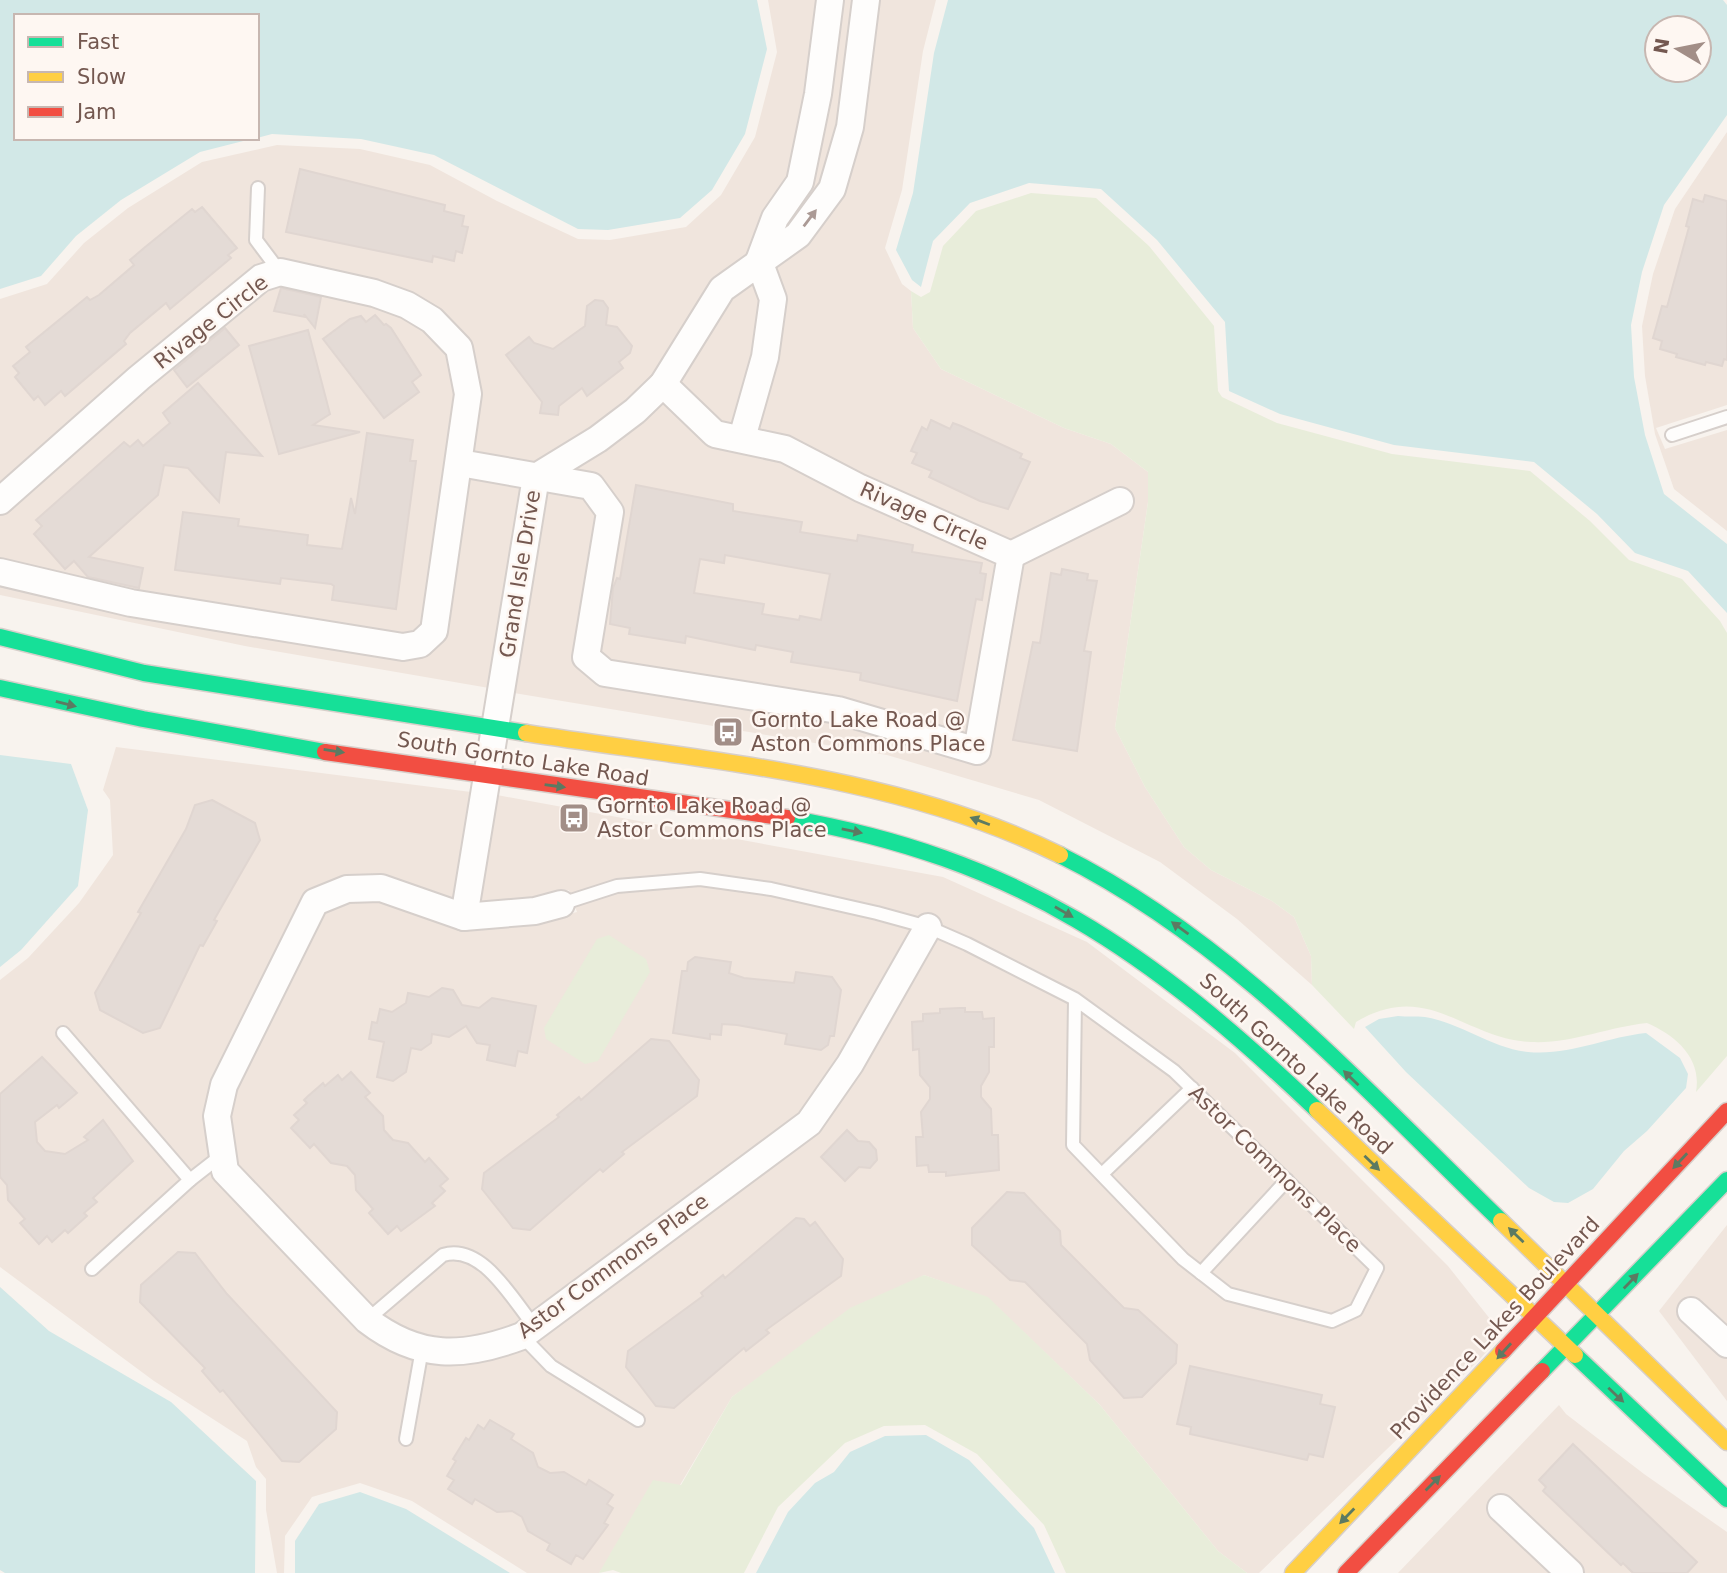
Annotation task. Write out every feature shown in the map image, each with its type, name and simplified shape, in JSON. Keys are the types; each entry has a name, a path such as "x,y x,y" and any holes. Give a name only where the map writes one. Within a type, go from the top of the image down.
{"street":[{"path":"742,438 765,357 773,299 758,261 775,218 800,182 819,87 830,0"},
{"name":"Grand Isle Drive","path":"487,776 536,477 598,439 635,411 663,384 722,289 798,234 832,189 850,127 866,0"},
{"path":"819,87 854,92"},
{"name":"Rivage Circle","path":"0,501 139,378 261,278 280,272 374,293 407,305 432,320 459,348 468,394 460,463 434,631 420,644 403,647 131,603 0,572"},
{"name":"Rivage Circle","path":"460,463 591,486 610,512 586,657 606,673 838,710 977,751 1012,555 860,488 785,449 715,433 663,384"},
{"path":"1012,555 1120,500"},
{"name":"South Gornto Lake Road","path":"0,637 144,673 863,786 935,804 1014,834 1081,866 1152,907 1212,951 1288,1018 1565,1282 1727,1442"},
{"name":"South Gornto Lake Road","path":"0,688 103,713 487,776 797,820 878,836 957,861 1046,902 1118,944 1186,990 1230,1028 1727,1499"},
{"path":"464,917 487,776"},
{"name":"Astor Commons Place","path":"561,904 535,911 464,917 382,888 348,889 315,902 224,1085 216,1116 225,1171 367,1320 386,1335 422,1349 454,1353 486,1349 529,1331 808,1123 850,1064 928,927"},
{"name":"Providence Lakes Boulevard","path":"1293,1573 1727,1111"},
{"path":"1346,1573 1727,1180"},
{"path":"1691,1311 1727,1344"},
{"path":"1501,1508 1569,1573"}],"lane":[{"path":"258,188 256,240 280,272"},
{"path":"1672,435 1727,417"},
{"name":"Astor Commons Place","path":"561,904 617,886 700,879 771,888 928,927 1075,999 1174,1071 1377,1268 1356,1310 1332,1321 1228,1294 1184,1259 1073,1144 1075,999"},
{"path":"63,1033 190,1180"},
{"path":"1102,1174 1192,1088"},
{"path":"92,1269 190,1180 223,1155"},
{"path":"1201,1273 1287,1180"},
{"path":"367,1320 443,1255 453,1252 467,1253 480,1260 551,1366 638,1419"},
{"path":"407,1438 422,1349"}],"shaded area":[{"path":"0,0 757,0 767,49 745,134 712,190 680,218 608,230 578,229 434,155 361,139 272,134 259,137 259,14 14,14 14,140 247,140 200,152 121,200 76,236 41,276 0,289"},
{"path":"768,0 936,0 923,51 902,190 885,248 902,284 911,291 913,328 941,369 1064,428 1111,444 1148,472 1148,502 1115,728 1145,787 1184,847 1211,870 1272,901 1294,917 1311,956 1312,985 1237,919 1160,862 1039,800 887,755 514,693 532,583 489,688 245,646 0,595 0,299 47,284 84,243 128,208 202,162 277,145 360,149 430,165 497,201 578,239 610,240 686,227 721,195 755,137 777,52"},
{"path":"948,0 1723,0 1727,5 1727,115 1664,205 1642,272 1631,325 1634,377 1645,435 1664,494 1727,544 1727,613 1688,571 1635,553 1597,514 1534,462 1394,445 1280,414 1229,391 1225,322 1157,240 1101,189 1029,183 970,203 933,241 921,287 912,280 896,250 913,193 934,53"},
{"path":"1727,132 1727,405 1656,428 1665,449 1727,430 1727,531 1674,489 1655,434 1645,376 1642,326 1653,274 1675,209"},
{"path":"116,747 471,792 453,901 374,874 365,895 449,926 474,930 475,927 539,922 577,912 569,890 532,899 479,904 497,795 943,877 1087,942 1235,1053 1448,1266 1502,1334 1480,1359 1259,1573 1247,1573 1218,1551 1100,1405 988,1298 924,1275 789,1356 732,1397 680,1485 613,1553 599,1573 527,1573 412,1501 360,1483 312,1497 285,1536 284,1573 277,1573 266,1510 266,1479 256,1467 247,1441 154,1381 0,1267 0,980 28,958 79,903 113,855 110,800 103,790"},
{"path":"0,755 71,764 88,810 78,886 21,950 0,967"},
{"path":"1398,1016 1438,1020 1501,1046 1528,1052 1573,1049 1646,1033 1680,1058 1688,1074 1686,1088 1647,1131 1624,1151 1593,1189 1568,1203 1554,1202 1529,1188 1406,1072 1365,1027 1379,1019"},
{"path":"1727,1225 1727,1401 1659,1311"},
{"path":"0,1287 49,1331 171,1402 256,1481 255,1573 5,1573 0,1570"},
{"path":"1559,1405 1566,1414 1644,1474 1727,1532 1727,1573 1398,1573"},
{"path":"926,1435 969,1460 1034,1528 1055,1573 756,1573 788,1512 815,1483 834,1472 850,1452 885,1436"},
{"path":"360,1492 406,1509 510,1573 295,1573 295,1541 319,1504"}],"green space":[{"path":"1031,193 1096,198 1149,246 1214,326 1218,391 1222,397 1277,423 1392,454 1530,471 1590,521 1629,560 1682,579 1720,621 1727,633 1727,1056 1696,1092 1695,1069 1685,1050 1668,1035 1647,1023 1575,1038 1531,1042 1507,1039 1425,1009 1404,1007 1381,1010 1356,1022 1354,1029 1312,985 1311,956 1294,917 1272,901 1211,870 1184,847 1145,787 1115,728 1148,502 1148,472 1111,444 1064,428 941,369 913,328 911,291 921,297 930,292 943,246 976,211"},
{"path":"609,935 646,959 650,972 598,1061 585,1064 546,1039 544,1028 597,939"},
{"path":"924,1275 988,1297 1100,1405 1218,1551 1247,1573 1066,1573 1044,1525 977,1454 925,1425 884,1426 845,1443 778,1507 744,1573 621,1573 613,1570 599,1573 653,1480 681,1485 732,1397 850,1308"}],"building":[{"path":"300,169 445,205 444,211 464,216 462,226 468,227 462,253 456,251 454,261 433,256 432,262 286,232"},
{"path":"1705,195 1727,201 1727,360 1724,359 1722,366 1706,362 1705,365 1676,357 1677,354 1660,349 1662,341 1653,338 1662,306 1667,307 1689,227 1686,226 1693,199 1703,202"},
{"path":"202,207 237,248 228,255 231,258 170,309 166,303 130,333 124,341 126,344 65,396 61,391 45,405 38,396 34,400 15,377 19,373 13,366 30,352 26,347 87,297 90,300 99,295 134,265 130,260 144,248 192,209 195,212"},
{"path":"281,288 321,297 315,328 304,314 305,317 274,311"},
{"path":"595,300 603,301 608,308 606,325 617,327 632,346 630,353 619,362 623,368 587,396 582,388 559,406 558,415 540,413 542,402 506,355 529,337 534,343 553,349 585,326 587,306"},
{"path":"375,315 391,328 421,375 412,382 419,392 384,418 323,339 350,319 361,316 366,322"},
{"path":"225,328 239,345 187,387 174,370"},
{"path":"308,330 330,414 313,425 360,432 279,454 249,346"},
{"path":"198,383 262,456 226,452 219,502 188,468 164,465 158,495 89,557 143,568 139,588 88,577 74,561 65,569 34,534 42,526 36,520 124,442 130,447 138,440 143,446 170,423 163,413"},
{"path":"931,420 950,429 953,423 961,426 1022,454 1020,458 1030,462 1008,509 980,501 929,477 932,471 912,463 917,453 911,451 922,427 927,430"},
{"path":"367,433 413,440 410,461 416,461 396,609 332,600 334,586 331,584 281,578 280,584 175,570 183,512 239,519 238,526 308,535 307,545 342,549 351,498 355,514"},
{"path":"636,485 733,504 733,511 802,522 800,532 857,541 858,535 913,545 912,552 982,563 980,573 986,574 982,600 976,599 957,701 860,680 861,673 791,662 793,652 756,645 755,650 686,636 685,643 629,634 630,628 610,624 613,588 617,578 620,579","holes":["725,555 830,574 821,620 800,616 799,620 762,614 764,604 694,593 700,559 724,563"]},
{"path":"1062,569 1088,574 1087,580 1097,581 1084,651 1091,652 1077,751 1013,740 1033,642 1040,643 1051,573 1061,575"},
{"path":"212,800 255,823 260,840 214,920 217,921 203,946 200,945 160,1028 143,1033 100,1010 95,993 186,829 195,805"},
{"path":"695,957 731,962 729,973 744,978 794,983 796,972 832,977 841,990 834,1036 830,1036 828,1045 821,1050 785,1044 787,1034 737,1025 722,1024 721,1035 710,1034 710,1039 673,1033 682,971 687,971 688,962"},
{"path":"442,988 453,990 462,1005 479,1008 492,998 536,1006 527,1053 518,1051 515,1066 487,1060 490,1045 477,1043 466,1026 449,1037 432,1034 431,1043 421,1050 411,1048 406,1072 393,1081 377,1077 384,1042 369,1039 372,1022 377,1023 380,1009 392,1012 406,1003 408,993 429,997"},
{"path":"965,1008 965,1012 982,1012 983,1019 994,1018 994,1047 989,1047 989,1072 981,1086 981,1097 991,1109 992,1135 998,1135 999,1170 946,1176 946,1172 929,1172 928,1165 917,1166 916,1137 923,1137 921,1112 930,1099 930,1087 920,1075 919,1049 913,1050 912,1022 923,1021 923,1014 940,1013 940,1009"},
{"path":"651,1039 669,1041 699,1080 697,1096 622,1152 624,1154 603,1172 600,1169 530,1230 513,1228 482,1189 484,1173 559,1117 557,1115 579,1097 581,1100"},
{"path":"42,1057 77,1093 59,1108 57,1105 35,1122 37,1142 45,1151 65,1154 88,1140 84,1137 103,1120 133,1161 93,1198 97,1202 84,1213 87,1216 68,1233 65,1230 52,1242 47,1236 39,1244 20,1223 25,1219 8,1200 7,1185 0,1177 0,1094"},
{"path":"351,1072 370,1093 365,1097 383,1116 384,1130 393,1140 408,1143 425,1162 429,1158 448,1179 440,1186 445,1191 432,1203 435,1206 401,1231 397,1226 388,1234 369,1213 373,1209 356,1190 355,1175 347,1166 331,1163 314,1144 310,1148 291,1128 299,1120 294,1115 307,1103 304,1100 307,1097 323,1083 325,1086 338,1075 342,1080"},
{"path":"847,1130 858,1141 869,1142 876,1150 877,1160 870,1168 859,1167 845,1181 821,1157"},
{"path":"1007,1192 1024,1193 1060,1231 1061,1245 1124,1308 1138,1310 1177,1345 1176,1363 1142,1397 1124,1398 1090,1360 1087,1344 1025,1282 1010,1280 972,1245 972,1228"},
{"path":"796,1218 804,1219 810,1226 815,1222 843,1259 841,1276 766,1330 769,1333 746,1351 744,1348 674,1408 656,1406 626,1367 628,1351 703,1296 701,1293 723,1275 725,1278"},
{"path":"178,1252 195,1253 227,1294 337,1412 336,1429 299,1462 282,1461 223,1390 220,1392 202,1371 205,1368 140,1302 141,1285"},
{"path":"1190,1366 1322,1395 1320,1404 1335,1407 1323,1457 1309,1454 1307,1460 1190,1434 1191,1427 1177,1424"},
{"path":"490,1420 514,1434 511,1439 533,1453 538,1467 550,1473 564,1472 586,1485 589,1480 613,1495 607,1504 613,1508 604,1523 608,1525 583,1559 576,1555 571,1564 547,1550 550,1544 528,1531 522,1517 512,1511 497,1512 475,1499 472,1504 448,1489 454,1480 447,1476 456,1461 453,1459 478,1425 484,1429"},
{"path":"1573,1444 1697,1562 1687,1573 1633,1573 1623,1563 1621,1565 1543,1491 1546,1487 1539,1480"}],"traffic: fast":[{"path":"0,637 144,673 526,733"},
{"path":"0,688 143,719 325,752"},
{"path":"787,818 869,836 944,858 1012,886 1076,920 1137,959 1197,1003 1317,1110"},
{"path":"1060,855 1123,890 1183,930 1239,974 1347,1070 1501,1221"},
{"path":"1542,1371 1727,1180"},
{"path":"1575,1355 1727,1499"}],"traffic: slow":[{"path":"526,733 730,763 866,788 997,828 1060,855"},
{"path":"1317,1110 1575,1355"},
{"path":"1501,1221 1727,1442"},
{"path":"1293,1573 1503,1351"}],"traffic: jam":[{"path":"325,752 787,818"},
{"path":"1503,1351 1727,1111"},
{"path":"1346,1573 1542,1371"}],"place":[{"name":"Gornto Lake Road @ Aston Commons Place","path":"728,732"},
{"name":"Gornto Lake Road @ Astor Commons Place","path":"574,818"}]}
